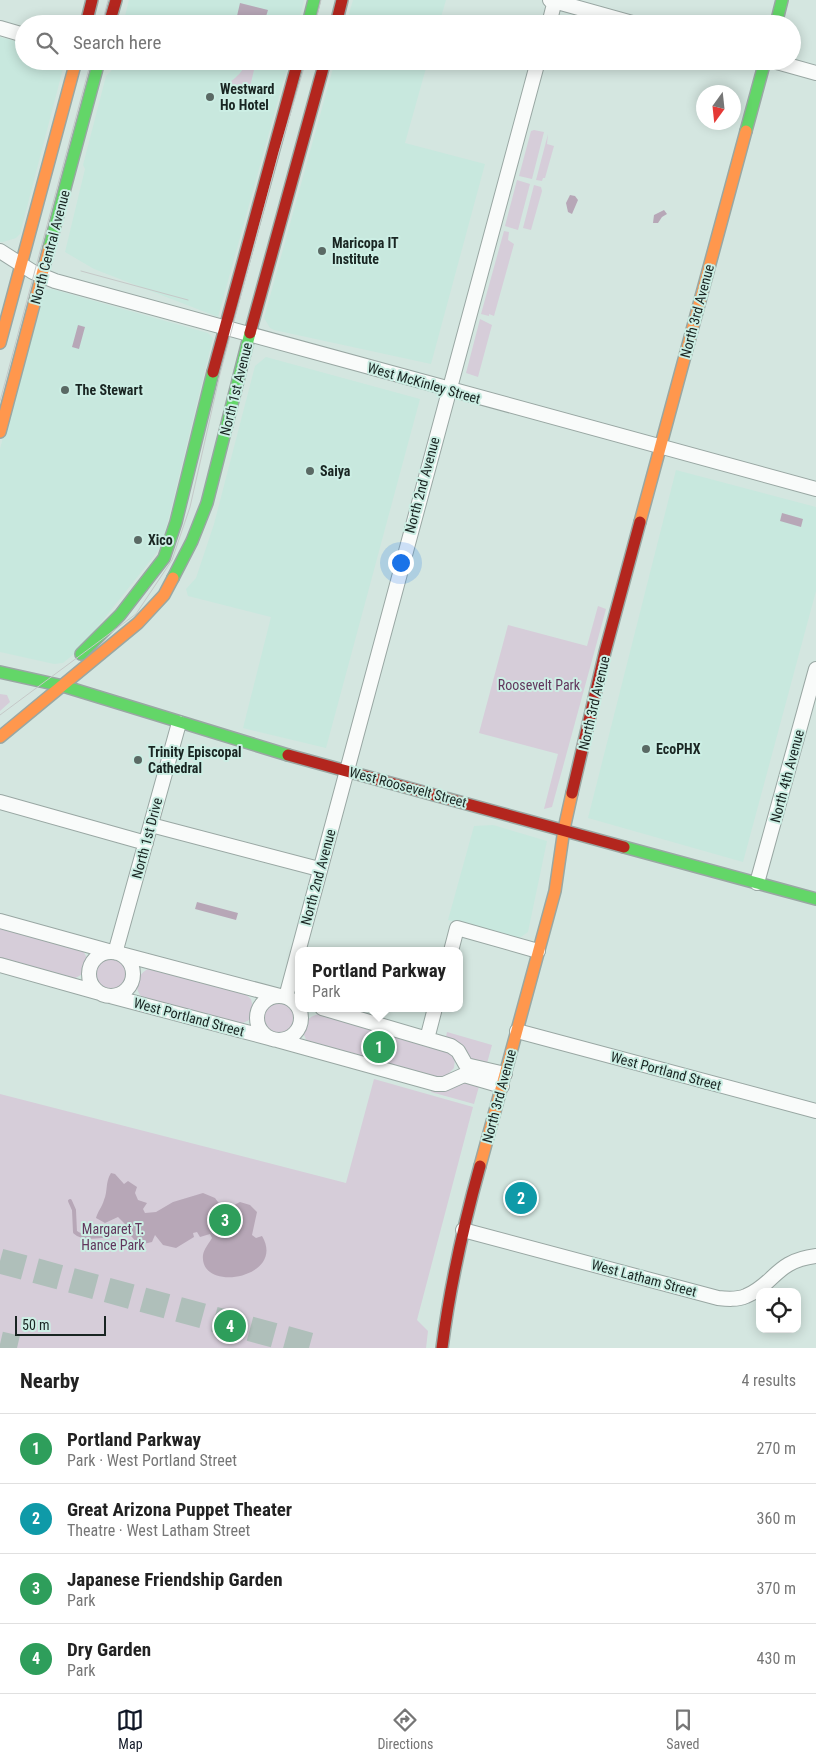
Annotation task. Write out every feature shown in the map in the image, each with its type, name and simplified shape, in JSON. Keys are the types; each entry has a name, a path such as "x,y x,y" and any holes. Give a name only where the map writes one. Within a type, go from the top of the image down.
{"main road":[{"path":"88,15 92,0"},
{"path":"112,15 116,0"},
{"path":"310,15 314,0"},
{"path":"338,15 342,0"},
{"path":"778,15 782,0"},
{"name":"North Central Avenue","path":"0,432 18,369 32,271 74,70"},
{"name":"North Central Avenue","path":"0,343 32,271 96,70"},
{"name":"North 1st Avenue","path":"74,675 81,654 120,615 164,558 176,522 226,327 296,70"},
{"name":"North 1st Avenue","path":"63,686 138,623 164,595 186,555 207,503 250,334 323,70"},
{"name":"North 3rd Avenue","path":"442,1348 449,1293 463,1230 555,891 564,829 605,652 764,70"},
{"path":"0,412 18,369"},
{"name":"West Roosevelt Street","path":"0,672 63,686 179,723 816,899"},
{"path":"0,737 63,686"}],"street":[{"path":"550,15 553,0 605,15"},
{"path":"0,28 15,32"},
{"path":"801,69 816,73"},
{"name":"North 2nd Avenue","path":"300,947 319,869 536,70"},
{"name":"West McKinley Street","path":"0,251 32,271 250,334 816,490"},
{"name":"North 4th Avenue","path":"758,883 816,669"},
{"name":"North 1st Drive","path":"117,953 117,946 179,723"},
{"path":"0,802 146,843"},
{"path":"151,825 319,869"},
{"path":"0,921 288,998"},
{"path":"452,947 457,928 538,951"},
{"path":"106,995 91,983 90,968 99,956 117,953"},
{"name":"West Portland Street","path":"106,995 124,992 133,980 132,965 117,953"},
{"name":"West Portland Street","path":"0,965 436,1084 444,1084 465,1070"},
{"name":"North 2nd Avenue","path":"288,998 295,969"},
{"name":"West Portland Street","path":"273,1039 258,1027 257,1012 266,1000 288,998"},
{"path":"273,1039 292,1036 300,1024 299,1012"},
{"path":"336,1012 451,1046 458,1052 465,1070 504,1080"},
{"path":"427,1039 434,1012"},
{"name":"West Portland Street","path":"516,1031 816,1111"},
{"name":"West Latham Street","path":"463,1230 718,1298 746,1296 794,1260 816,1256"}],"shaded area":[{"path":"129,0 304,0 300,15 125,15"},
{"path":"353,0 446,0 442,15 349,15"},
{"path":"240,3 268,10 266,15 237,15"},
{"path":"0,37 15,41 15,70 63,70 20,234 16,238 0,242"},
{"path":"287,70 218,317 94,269 65,252 85,169 83,165 106,76 111,71"},
{"path":"333,70 425,70 405,143 485,164 431,364 274,330 270,328 264,318"},
{"path":"570,195 575,196 578,200 572,214 568,212 566,203"},
{"path":"664,210 667,214 658,223 653,223 654,215"},
{"path":"47,289 208,333 213,338 162,546 80,649 63,663 54,664 0,652 0,449 39,298"},
{"path":"78,325 85,327 79,349 72,347"},
{"path":"266,357 420,399 326,748 243,728 271,617 188,596 186,589 196,578 214,524 255,366"},
{"path":"676,470 816,507 816,591 743,862 588,818"},
{"path":"782,513 803,519 801,527 780,521"},
{"path":"493,825 547,841 528,932 518,939 448,920 474,826"},
{"path":"197,902 238,913 236,920 195,909"},
{"path":"111,1173 115,1174 124,1184 128,1181 137,1187 135,1193 138,1200 147,1203 143,1209 145,1213 156,1212 173,1202 203,1193 215,1198 224,1210 240,1202 250,1205 257,1212 252,1235 256,1238 262,1236 266,1250 263,1262 253,1271 240,1276 227,1277 214,1274 205,1267 203,1255 205,1248 212,1238 210,1234 200,1237 197,1232 193,1233 194,1237 176,1248 163,1245 155,1235 152,1242 139,1245 123,1227 125,1224 118,1217 105,1223 96,1218 104,1200"}],"green space":[{"path":"242,70 254,70 249,91 240,90 237,96 223,92 227,85"},
{"path":"531,131 544,132 532,179 519,176"},
{"path":"548,134 547,144 554,146 545,178 542,181 536,180"},
{"path":"517,180 530,184 518,230 505,226"},
{"path":"534,185 541,187 542,191 531,230 523,228"},
{"path":"504,231 509,232 508,240 514,244 494,316 489,314 489,316 481,314"},
{"path":"480,319 492,325 478,377 466,373"},
{"name":"Roosevelt Park","path":"598,606 606,609 552,807 544,809 558,754 479,733 508,625 587,646"},
{"path":"0,694 7,695 10,702 0,711"},
{"path":"0,926 83,951 87,960 84,972 72,979 0,960"},
{"path":"112,958 118,959 123,963 127,968 127,980 123,985 118,989 112,990 106,989 101,985 97,980 96,974 97,968 101,963 106,959"},
{"path":"148,969 244,993 251,999 254,1013 249,1020 241,1024 144,999 138,991 137,983 140,975"},
{"path":"279,1003 290,1008 295,1019 290,1030 279,1035 268,1030 263,1019 268,1008"},
{"path":"320,1014 451,1052 455,1059 454,1068 443,1079 308,1042 303,1028 310,1018"},
{"path":"447,1032 492,1045 486,1067 467,1060 446,1037"},
{"name":"Margaret T. Hance Park","path":"374,1079 473,1107 417,1320 428,1331 426,1348 0,1348 0,1094 346,1183"},
{"path":"459,1081 480,1083 474,1104 431,1092 432,1089"}],"waterway":[{"path":"70,1201 74,1210 75,1232 79,1235 92,1237 114,1234 125,1230"}],"tunnel":[{"path":"0,1261 321,1348"},
{"path":"0,1344 17,1348"}],"tram line":[{"path":"104,15 108,0"},
{"path":"317,15 321,0"},
{"path":"0,401 89,70"},
{"path":"0,715 136,614 172,560 190,507 220,374 279,152 303,70"},
{"path":"81,271 188,300"}],"traffic: fast":[{"path":"310,15 314,0"},
{"path":"778,15 782,0"},
{"path":"49,248 97,70"},
{"path":"746,131 763,70"},
{"path":"173,578 192,541 207,503 250,333"},
{"path":"81,654 120,615 164,558 176,522 213,372"},
{"path":"0,672 63,686"},
{"path":"63,686 288,755"},
{"path":"624,847 816,899"}],"traffic: slow":[{"path":"0,343 74,70"},
{"path":"640,522 746,131"},
{"path":"0,432 49,248"},
{"path":"0,737 138,623 164,595 173,578"},
{"path":"480,1166 555,891 564,829 572,793"}],"traffic: jam":[{"path":"88,15 92,0"},
{"path":"112,15 116,0"},
{"path":"338,15 342,0"},
{"path":"213,372 296,70"},
{"path":"250,333 323,70"},
{"path":"572,793 605,652 640,522"},
{"path":"288,755 624,847"},
{"path":"442,1348 458,1257 480,1166"}],"place":[{"name":"Westward Ho Hotel","path":"210,97"},
{"name":"Maricopa IT Institute","path":"322,251"},
{"name":"The Stewart","path":"65,390"},
{"name":"Saiya","path":"310,471"},
{"name":"Xico","path":"138,540"},
{"name":"EcoPHX","path":"646,749"},
{"name":"Trinity Episcopal Cathedral","path":"138,760"},
{"name":"Portland Parkway","path":"379,1047"},
{"name":"Great Arizona Puppet Theater","path":"521,1198"},
{"name":"Japanese Friendship Garden","path":"225,1220"},
{"name":"Dry Garden","path":"230,1326"}]}
